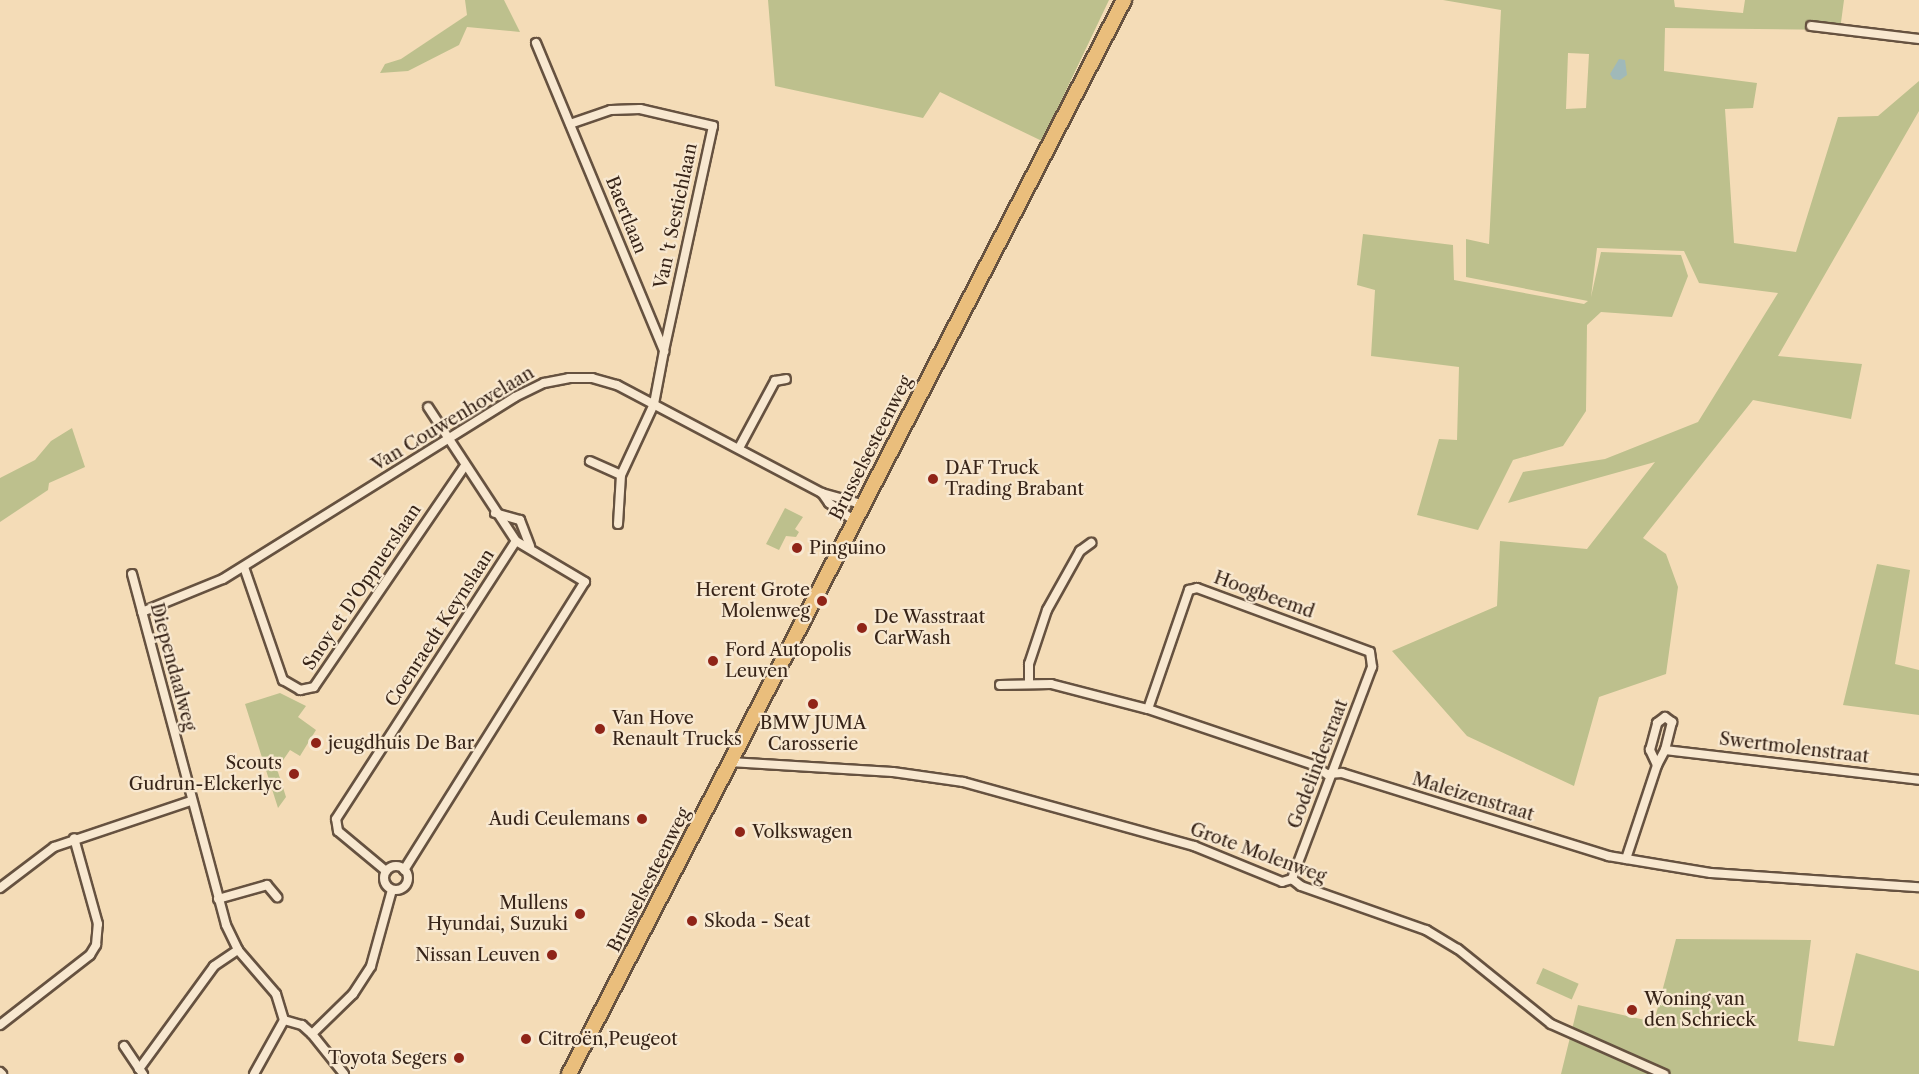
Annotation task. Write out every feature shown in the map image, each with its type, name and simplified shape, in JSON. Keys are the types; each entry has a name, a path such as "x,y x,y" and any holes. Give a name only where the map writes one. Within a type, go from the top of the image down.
{"main road":[{"name":"Brusselsesteenweg","path":"569,1074 861,504 1124,0"}],"street":[{"path":"1811,26 1919,39"},
{"name":"Baertlaan","path":"536,43 664,351"},
{"name":"Van 't Sestichlaan","path":"570,124 611,110 640,109 712,126 664,351"},
{"path":"618,524 621,475 654,404 664,351"},
{"name":"Van Couwenhovelaan","path":"142,612 200,591 244,567 447,439 525,393 544,383 569,378 592,378 618,386 822,493 861,504"},
{"path":"739,448 775,381 786,379"},
{"path":"428,407 495,513 520,520 530,546"},
{"path":"590,461 621,475"},
{"name":"Snoy et D'Oppuerslaan","path":"244,567 284,680 300,690 314,687 464,467"},
{"name":"Van Couwenhovelaan","path":"822,493 829,503 853,520"},
{"name":"Coenraedt Keynslaan","path":"386,871 338,831 336,819 516,541 495,513"},
{"path":"392,890 406,885 404,870 585,582 530,546 516,541"},
{"path":"1029,682 1029,664 1047,610 1080,551 1091,543"},
{"name":"Diependaalweg","path":"132,574 218,899 238,950 276,994 284,1020"},
{"name":"Hoogbeemd","path":"1148,709 1189,590 1197,588 1363,648 1373,660"},
{"name":"Godelindestraat","path":"1292,879 1373,660"},
{"name":"Maleizenstraat","path":"1000,685 1029,682 1148,709 1331,775 1342,773 1626,859 1711,873 1919,887"},
{"path":"1626,859 1656,765 1665,750 1672,722 1665,717 1658,723 1650,750 1656,765"},
{"name":"Swertmolenstraat","path":"1665,750 1919,780"},
{"name":"Grote Molenweg","path":"730,762 893,772 963,782 1194,846 1282,882 1292,879 1301,886 1426,930 1458,949 1551,1024 1664,1074"},
{"path":"0,888 54,847 74,838 191,801"},
{"path":"0,1025 90,955 96,945 98,924 74,838"},
{"path":"392,890 384,882 386,871 395,866 404,870"},
{"path":"218,899 267,885 277,897"},
{"path":"312,1034 353,994 370,966 392,890"},
{"path":"124,1046 141,1071 214,966 238,950"},
{"path":"254,1074 284,1020 302,1025 312,1034 344,1074"}],"green space":[{"path":"465,0 504,0 520,32 467,27 459,45 408,71 380,73 385,64 401,59 467,15"},
{"path":"768,0 1109,0 1042,141 940,92 923,118 775,86"},
{"path":"1443,0 1674,0 1675,7 1743,13 1745,0 1844,0 1840,30 1665,28 1664,71 1757,83 1753,108 1725,109 1734,243 1796,252 1838,117 1878,116 1919,81 1919,111 1778,356 1862,364 1851,419 1753,400 1643,538 1666,554 1678,587 1666,674 1599,697 1574,786 1467,736 1392,651 1497,606 1500,541 1587,549 1655,462 1508,503 1523,472 1605,459 1698,422 1778,293 1699,283 1684,251 1597,248 1591,297 1601,252 1681,255 1688,276 1672,317 1601,312 1587,325 1586,411 1563,446 1513,460 1478,530 1417,515 1439,439 1457,440 1459,367 1371,356 1375,290 1357,285 1363,234 1453,245 1454,280 1584,304 1588,301 1466,277 1466,239 1489,244 1501,10","holes":["1568,53 1589,54 1586,108 1566,109"]},
{"path":"72,428 85,467 49,483 48,490 0,522 0,478 35,460 51,441"},
{"path":"785,508 803,517 795,529 799,532 796,537 786,536 779,550 766,544"},
{"path":"1877,564 1910,570 1895,664 1919,670 1919,715 1843,705"},
{"path":"280,693 306,706 298,717 316,730 300,756 290,750 277,769 286,797 278,808 245,704"},
{"path":"1676,939 1811,940 1798,1041 1834,1046 1856,953 1919,971 1919,1074 1561,1074 1578,1005 1654,1022"},
{"path":"1543,968 1579,984 1572,999 1536,984"}],"water":[{"path":"1619,59 1625,60 1627,75 1620,80 1613,79 1610,74"}],"place":[{"name":"DAF Truck Trading Brabant","path":"933,479"},
{"name":"Pinguino","path":"797,548"},
{"name":"Herent Grote Molenweg","path":"822,601"},
{"name":"De Wasstraat CarWash","path":"862,628"},
{"name":"Ford Autopolis Leuven","path":"713,661"},
{"name":"BMW JUMA Carosserie","path":"813,704"},
{"name":"Van Hove Renault Trucks","path":"600,729"},
{"name":"jeugdhuis De Bar","path":"316,743"},
{"name":"Scouts Gudrun-Elckerlyc","path":"294,774"},
{"name":"Audi Ceulemans","path":"642,819"},
{"name":"Volkswagen","path":"740,832"},
{"name":"Mullens Hyundai, Suzuki","path":"580,914"},
{"name":"Skoda - Seat","path":"692,921"},
{"name":"Nissan Leuven","path":"552,955"},
{"name":"Woning van den Schrieck","path":"1632,1010"},
{"name":"Citroën,Peugeot","path":"526,1039"},
{"name":"Toyota Segers","path":"459,1058"}]}
